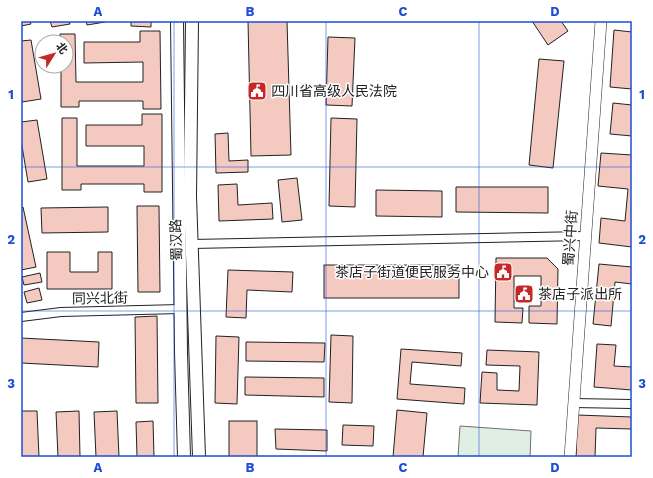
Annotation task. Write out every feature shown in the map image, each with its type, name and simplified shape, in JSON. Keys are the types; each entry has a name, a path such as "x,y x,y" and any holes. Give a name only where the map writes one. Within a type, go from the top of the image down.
{"main road":[{"name":"蜀汉路","path":"177,21 180,308 184,457"},
{"name":"蜀汉路","path":"192,21 190,196 199,457"}],"street":[{"name":"蜀兴中街","path":"570,457 601,21"},
{"path":"191,244 585,236"},
{"name":"同兴北街","path":"21,317 61,312 180,308"},
{"path":"573,403 632,404"}],"green space":[{"path":"460,426 531,431 530,457 458,457"}],"building":[{"path":"21,21 30,21 31,24 21,26"},
{"path":"50,21 69,21 70,24 52,27"},
{"path":"86,21 105,21 105,22 87,25"},
{"path":"131,21 151,21 151,27 131,26"},
{"path":"248,21 287,21 291,155 251,156"},
{"path":"532,21 561,21 568,31 548,45"},
{"path":"614,30 632,32 632,89 610,87"},
{"path":"140,31 160,31 161,109 143,109 143,101 79,101 79,107 61,107 61,74 74,74 74,34 76,82 143,82 143,62 84,63 84,42 140,42"},
{"path":"328,37 355,38 352,106 326,105"},
{"path":"31,40 34,58 34,74 37,74 41,99 22,102 21,41"},
{"path":"539,59 564,61 553,168 529,165"},
{"path":"613,103 632,105 632,136 610,134"},
{"path":"142,114 162,114 162,192 144,192 144,184 81,184 81,190 62,190 62,118 77,118 77,166 144,166 144,146 86,146 86,125 142,125"},
{"path":"331,118 357,119 355,207 329,206"},
{"path":"37,120 47,179 28,182 21,140 21,122"},
{"path":"228,133 229,161 248,160 248,172 216,173 215,134"},
{"path":"601,153 632,155 632,247 599,243 601,218 625,221 628,189 598,186"},
{"path":"297,178 302,220 282,222 278,180"},
{"path":"237,184 238,205 272,203 273,219 219,221 218,185"},
{"path":"456,187 548,187 548,213 456,212"},
{"path":"376,190 442,191 442,217 376,216"},
{"path":"137,206 159,206 160,292 138,292"},
{"path":"23,207 36,267 21,270 21,208"},
{"path":"108,207 108,232 42,233 41,208"},
{"path":"47,252 70,252 70,272 98,272 98,252 112,252 112,289 47,289"},
{"path":"496,258 547,258 558,269 557,324 529,323 529,306 541,306 541,276 514,276 514,308 523,308 522,323 495,322"},
{"path":"599,264 632,267 632,284 615,282 611,326 593,324"},
{"path":"324,265 459,265 459,298 324,298"},
{"path":"228,270 293,272 292,292 247,290 246,318 226,317"},
{"path":"40,273 42,282 24,285 22,277"},
{"path":"39,288 42,300 27,303 24,292"},
{"path":"157,316 158,403 136,403 135,317"},
{"path":"331,335 353,336 352,403 329,402"},
{"path":"216,336 239,337 237,404 215,403"},
{"path":"21,338 99,342 98,367 21,363"},
{"path":"246,342 325,343 324,362 246,361"},
{"path":"597,344 616,345 614,366 632,367 632,390 594,387"},
{"path":"401,349 462,353 461,366 412,362 410,384 465,388 464,404 397,399"},
{"path":"487,350 539,352 537,405 480,403 482,372 497,373 497,390 519,391 520,366 486,365"},
{"path":"245,377 324,378 324,397 245,395"},
{"path":"397,410 427,413 423,457 393,457"},
{"path":"21,411 37,411 39,457 21,457"},
{"path":"79,411 80,457 58,457 56,412"},
{"path":"117,411 119,457 96,457 94,412"},
{"path":"577,415 632,417 632,429 596,428 595,457 576,457"},
{"path":"153,421 154,457 137,457 136,422"},
{"path":"229,421 257,421 257,457 229,457"},
{"path":"343,425 374,426 373,446 342,445"},
{"path":"275,429 327,430 327,451 276,449"}],"place":[{"name":"四川省高级人民法院","path":"257,91"},
{"name":"茶店子街道便民服务中心","path":"503,272"},
{"name":"茶店子派出所","path":"524,294"}]}
